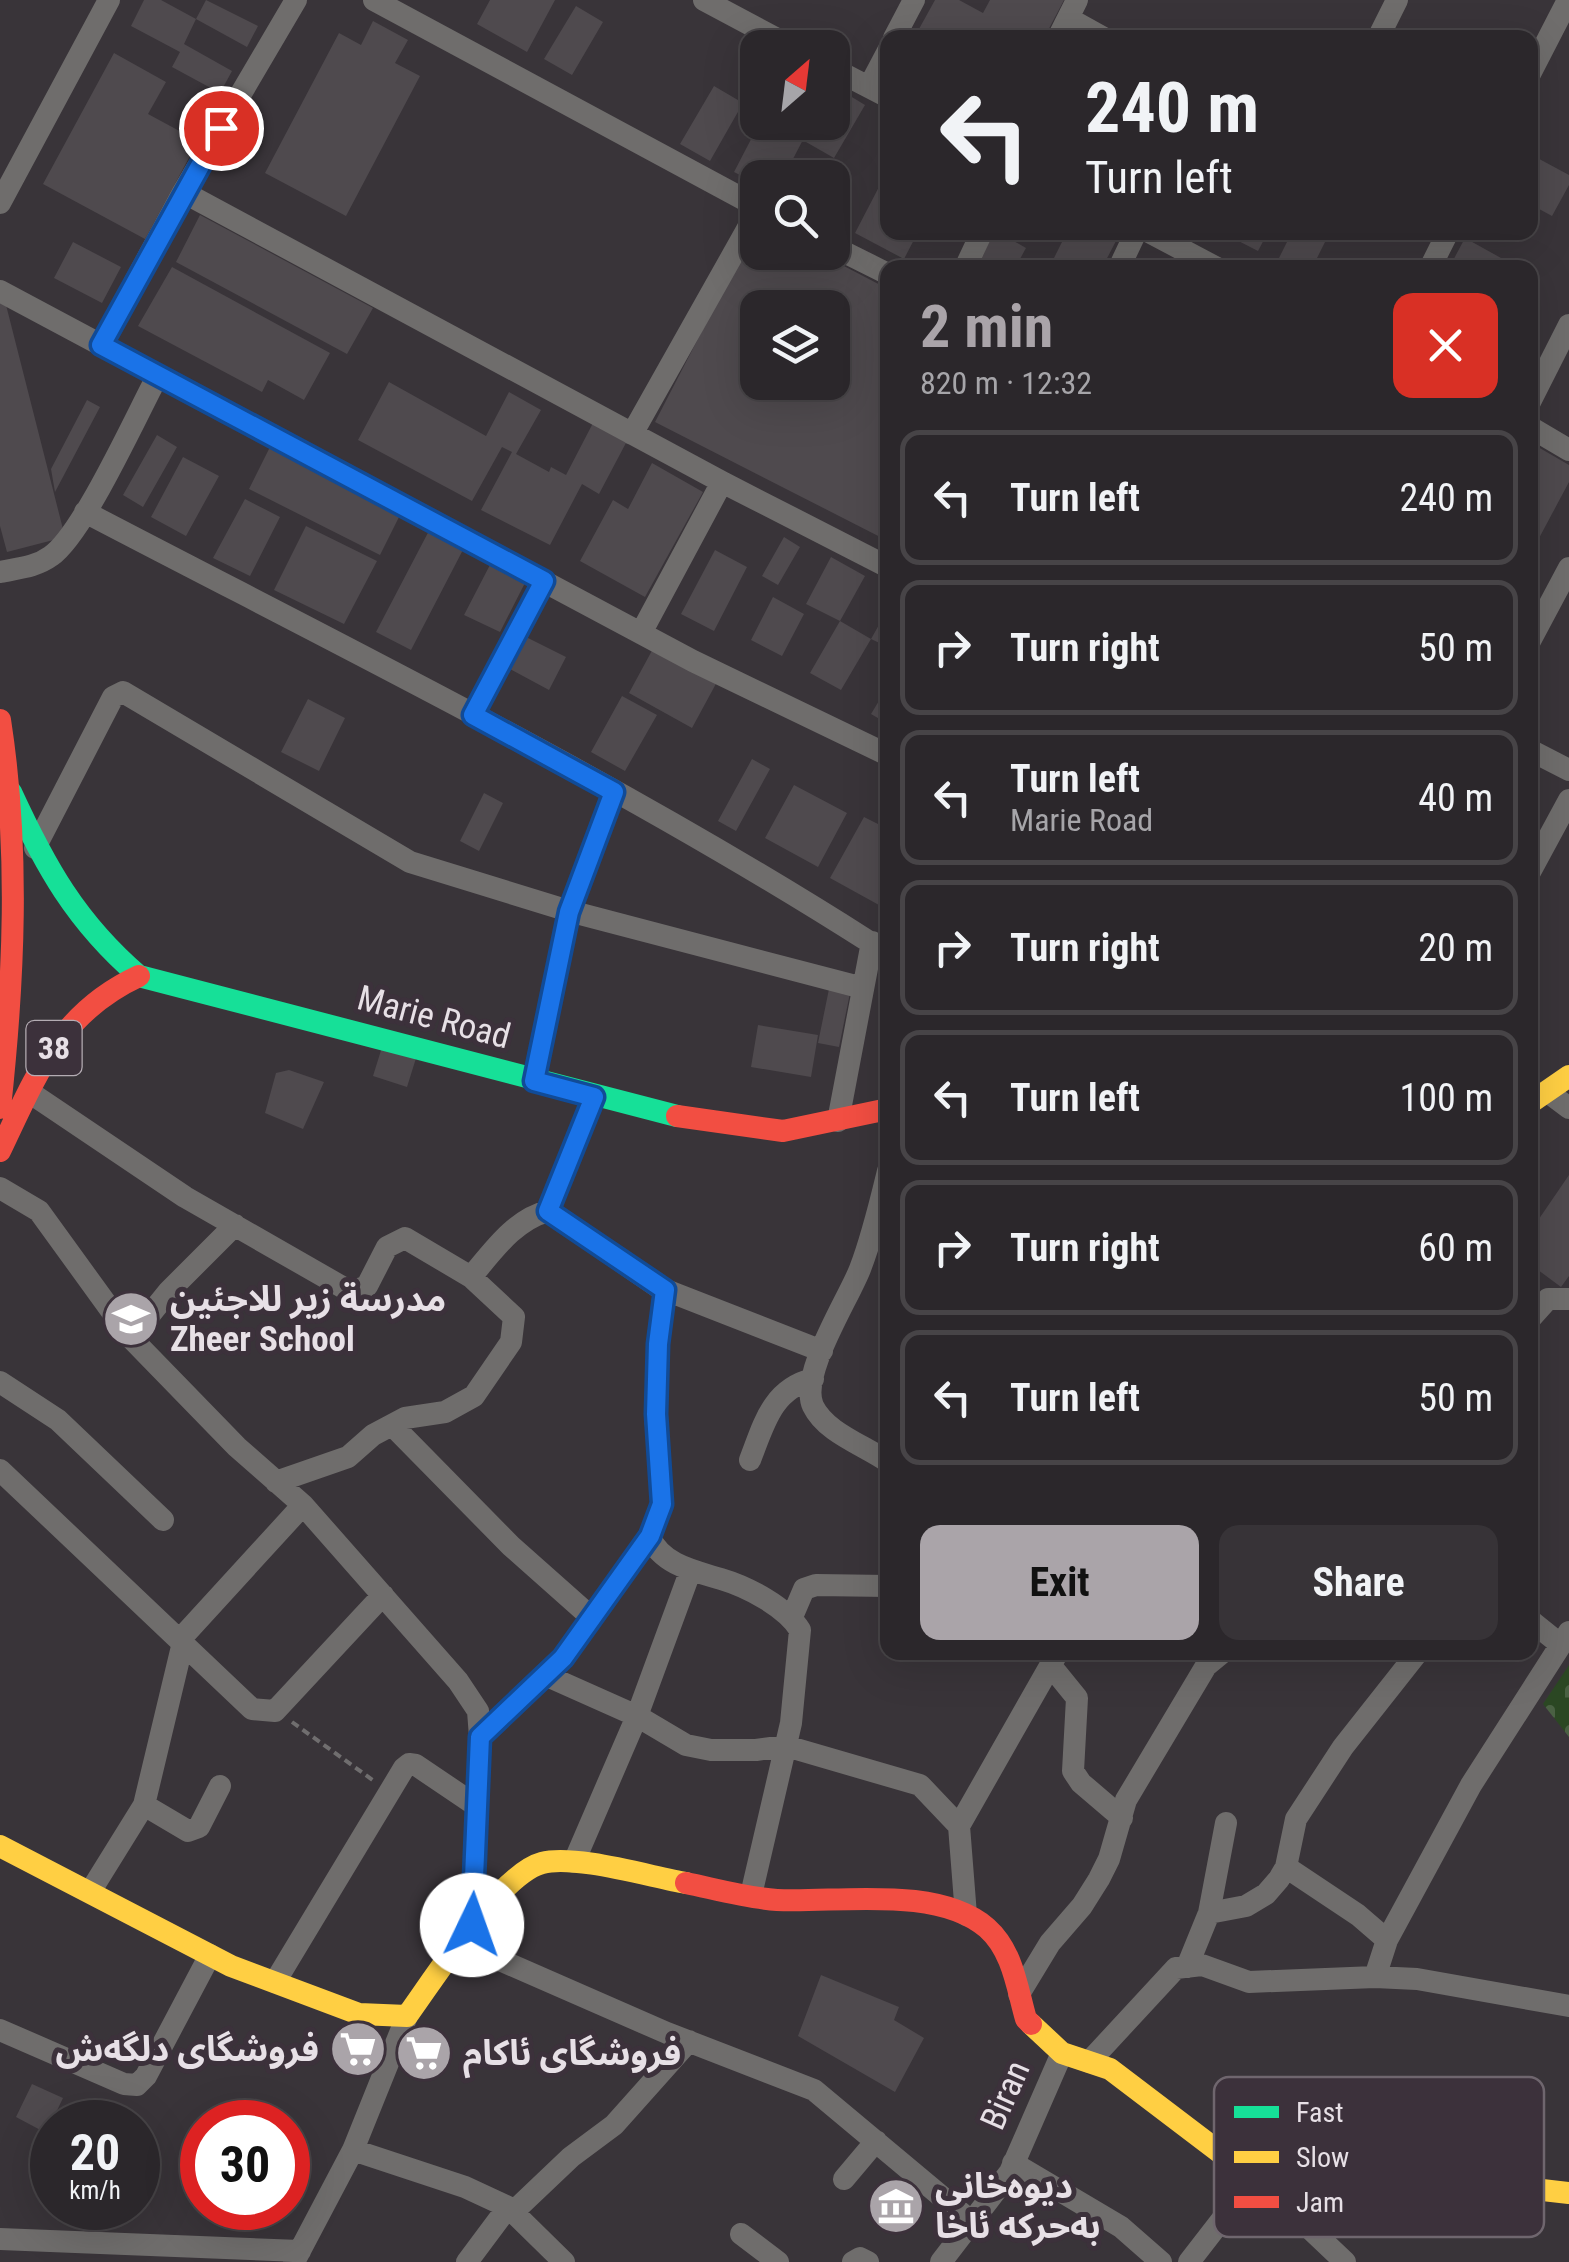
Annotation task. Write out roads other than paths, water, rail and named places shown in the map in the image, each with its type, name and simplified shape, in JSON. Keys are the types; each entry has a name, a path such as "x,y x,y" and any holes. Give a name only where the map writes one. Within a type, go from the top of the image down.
{"street":[{"path":"0,204 110,0"},
{"path":"101,345 183,192 296,0"},
{"path":"374,0 740,198"},
{"path":"704,0 760,30"},
{"path":"898,30 914,0"},
{"path":"1382,30 1397,0"},
{"path":"1538,58 1568,0"},
{"path":"850,77 878,92"},
{"path":"183,192 880,563"},
{"path":"632,434 740,240"},
{"path":"1164,240 1202,260"},
{"path":"850,255 880,270"},
{"path":"0,291 641,633 880,751"},
{"path":"1538,386 1569,325"},
{"path":"0,572 34,566 56,554 86,512 158,375"},
{"path":"1538,431 1569,450"},
{"path":"641,633 722,482"},
{"path":"86,512 473,715 753,868 880,945 864,988 838,1121"},
{"path":"1539,601 1569,568"},
{"path":"473,715 544,581"},
{"path":"35,848 113,698 123,692 410,862 569,912 864,988"},
{"name":"38","path":"0,720 10,792 12,995 0,1108"},
{"path":"1538,754 1569,770"},
{"name":"38","path":"0,1150 74,1017 103,992 139,976 102,945 70,908 35,848 10,792"},
{"path":"534,1081 569,912 614,792"},
{"path":"1538,857 1569,800"},
{"name":"Marie Road","path":"139,976 695,1121 782,1131 880,1110"},
{"path":"1539,1098 1569,1076"},
{"path":"29,1092 186,1197 350,1292 367,1286 387,1247 406,1238 471,1277 514,1318 511,1342 474,1396 445,1412 404,1418 348,1457 276,1482"},
{"path":"548,1211 594,1097"},
{"path":"1539,1098 1569,1108"},
{"path":"0,1188 39,1210 132,1338 237,1448 303,1505 478,1711 478,1807 467,1934"},
{"path":"471,1277 517,1227 531,1216 548,1211"},
{"path":"548,1211 665,1290 822,1351"},
{"path":"880,1219 822,1351 810,1391 814,1408 836,1431 880,1457"},
{"path":"132,1338 169,1291 235,1225"},
{"path":"480,1737 563,1658 650,1536 662,1504 656,1414 658,1344 665,1290"},
{"path":"1538,1311 1548,1300 1569,1299"},
{"path":"750,1460 778,1400 792,1384 813,1379"},
{"path":"0,1382 58,1420 164,1520"},
{"path":"392,1425 511,1546 592,1617"},
{"path":"0,1470 252,1709 275,1711 383,1596"},
{"path":"90,1892 144,1805 185,1634 303,1505"},
{"path":"650,1536 654,1547 690,1572 724,1580 792,1617 800,1630 786,1746 751,1896"},
{"path":"574,1862 637,1716 690,1572"},
{"path":"792,1617 804,1589 816,1585 880,1586"},
{"path":"1375,1977 1387,1940 1471,1786 1565,1639 1538,1624"},
{"path":"966,1915 960,1826 1053,1660"},
{"path":"1055,1660 1077,1698 1073,1771 1122,1818"},
{"path":"1019,1994 1050,1942 1099,1880 1126,1800 1179,1708 1213,1660"},
{"path":"1208,1913 1246,1906 1266,1894 1286,1867 1296,1819 1343,1746 1412,1660"},
{"path":"546,1675 637,1716 686,1745 756,1750 786,1746 920,1784 960,1826"},
{"path":"275,1982 409,1764 478,1807"},
{"path":"144,1805 188,1831 199,1826 220,1786"},
{"path":"1188,1967 1208,1913 1226,1823"},
{"path":"0,1846 210,1954 275,1982 359,2014 407,2016"},
{"path":"0,2240 297,2256 353,2150 407,2016 467,1934 523,1871 544,1862 574,1862 774,1900 916,1901 966,1915 988,1929 1008,1954 1026,2019 1062,2053 1110,2069 1214,2148"},
{"path":"1286,1867 1358,1915 1387,1940"},
{"path":"467,1934 689,2041 814,2090 972,2222"},
{"path":"0,2030 124,2084 136,2085 146,2076 210,1954"},
{"path":"1089,2062 1176,1968 1202,1965 1249,1982 1416,1979 1569,2006"},
{"path":"467,2262 510,2210 614,2125 689,2041"},
{"name":"Biran","path":"940,2262 1014,2164 1062,2053"},
{"path":"844,2179 876,2141"},
{"path":"353,2150 465,2187 510,2210 564,2262"},
{"path":"1014,2164 1122,2227 1161,2262"},
{"path":"1544,2190 1569,2193"},
{"path":"741,2234 778,2262"},
{"path":"1189,2262 1214,2235"},
{"path":"1319,2237 1346,2262"},
{"path":"853,2262 860,2258 868,2262"}],"place":[{"name":"مدرسة زير للاجئين Zheer School","path":"131,1319"},
{"name":"فروشگای دلگه‌ش","path":"358,2049"},
{"name":"فروشگای ئاکام","path":"424,2053"},
{"name":"دیوەخانی بەحرکە ئاخا","path":"896,2206"}]}
